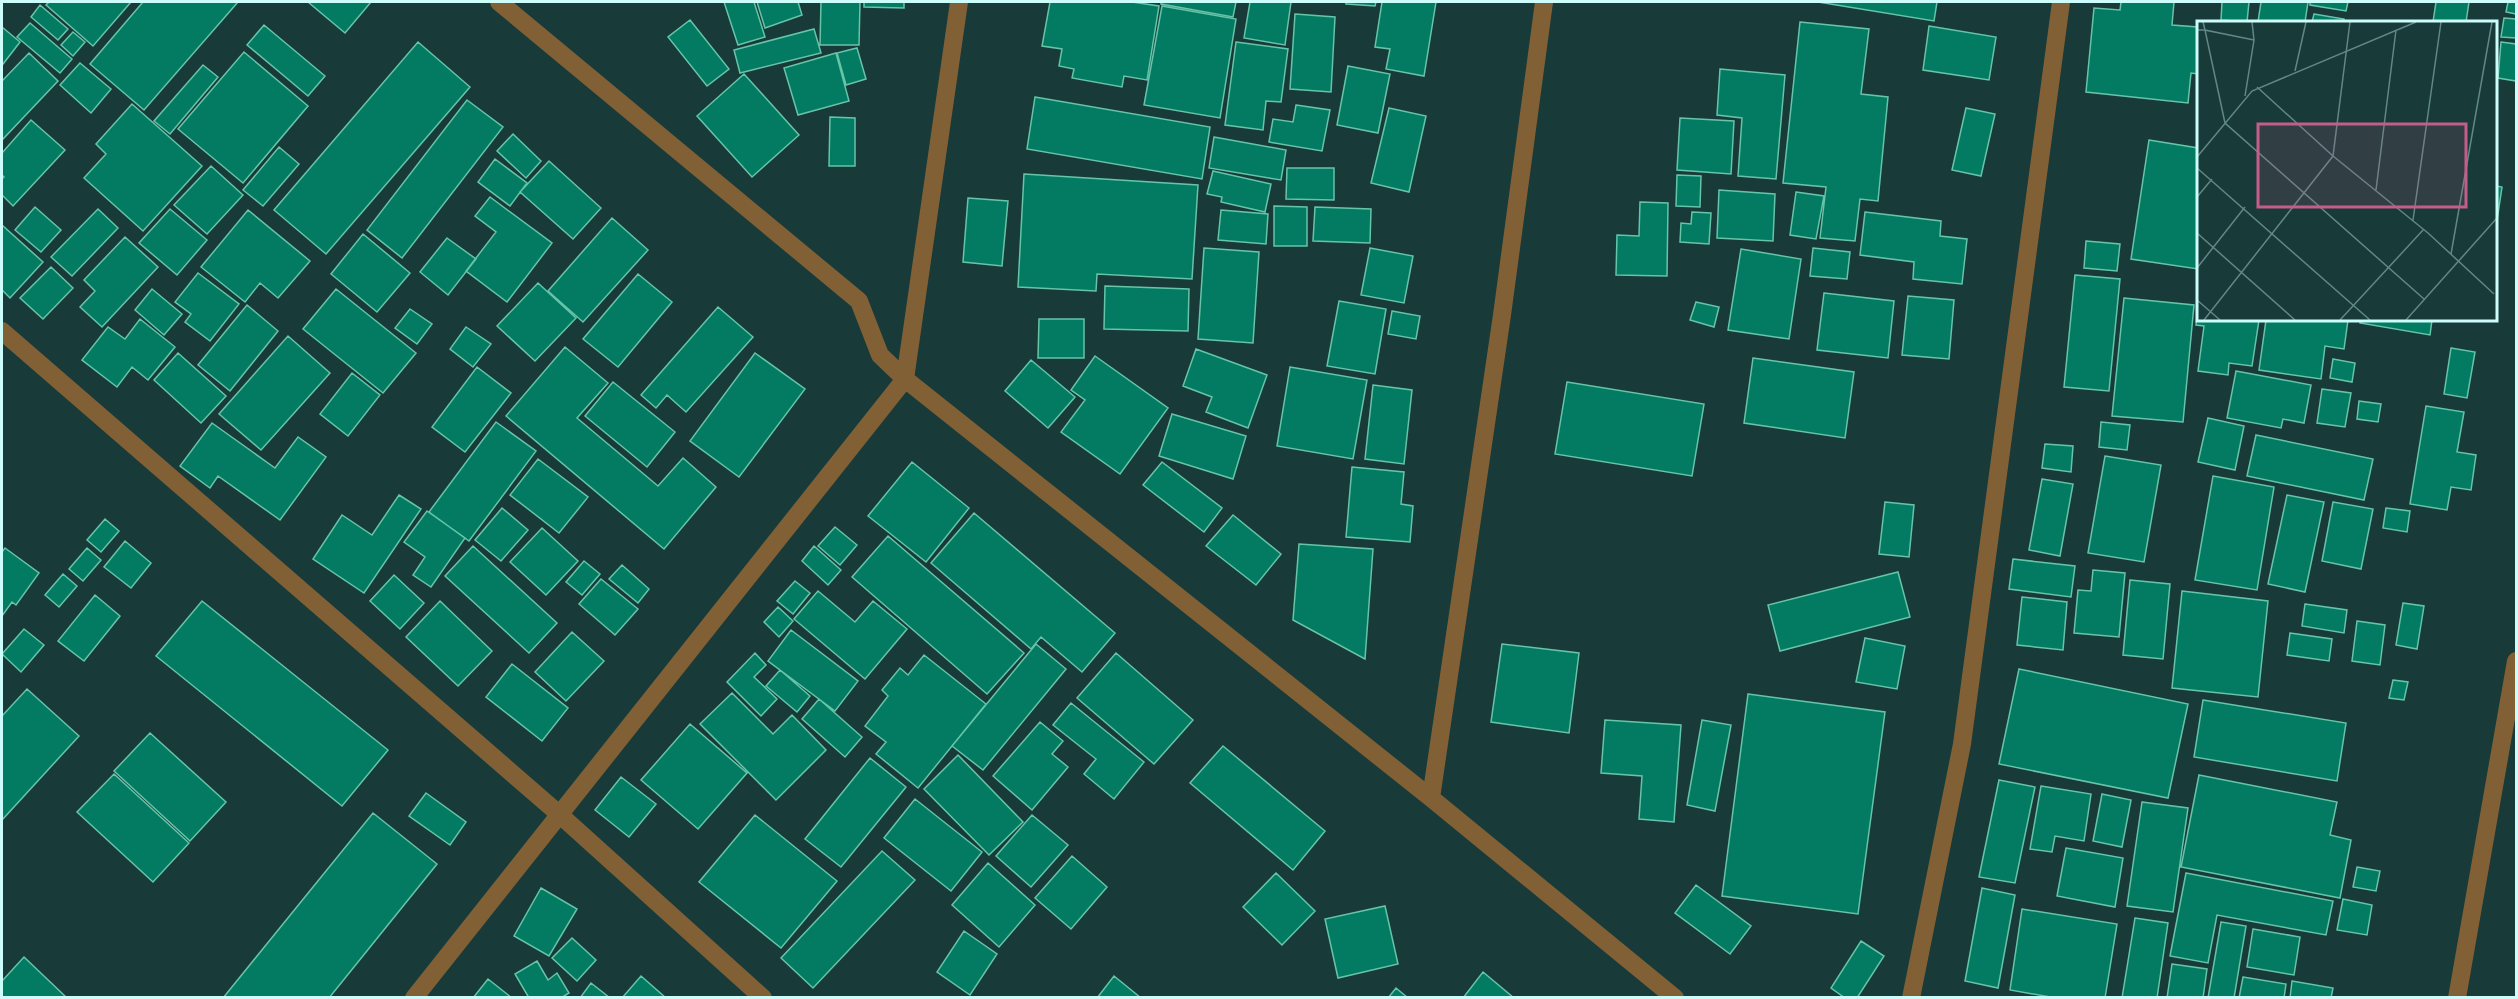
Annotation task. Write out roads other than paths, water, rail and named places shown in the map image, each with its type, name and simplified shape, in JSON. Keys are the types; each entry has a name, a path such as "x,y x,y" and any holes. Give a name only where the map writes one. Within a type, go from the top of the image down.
{"street":[{"path":"499,2 859,301 880,355 905,379 1431,798 1675,998"},
{"path":"414,998 905,379 959,2"},
{"path":"1431,798 1501,326 1544,2"},
{"path":"1911,998 1962,744 2061,2"},
{"path":"2,331 559,814 763,998"},
{"path":"2457,998 2517,661"}]}
